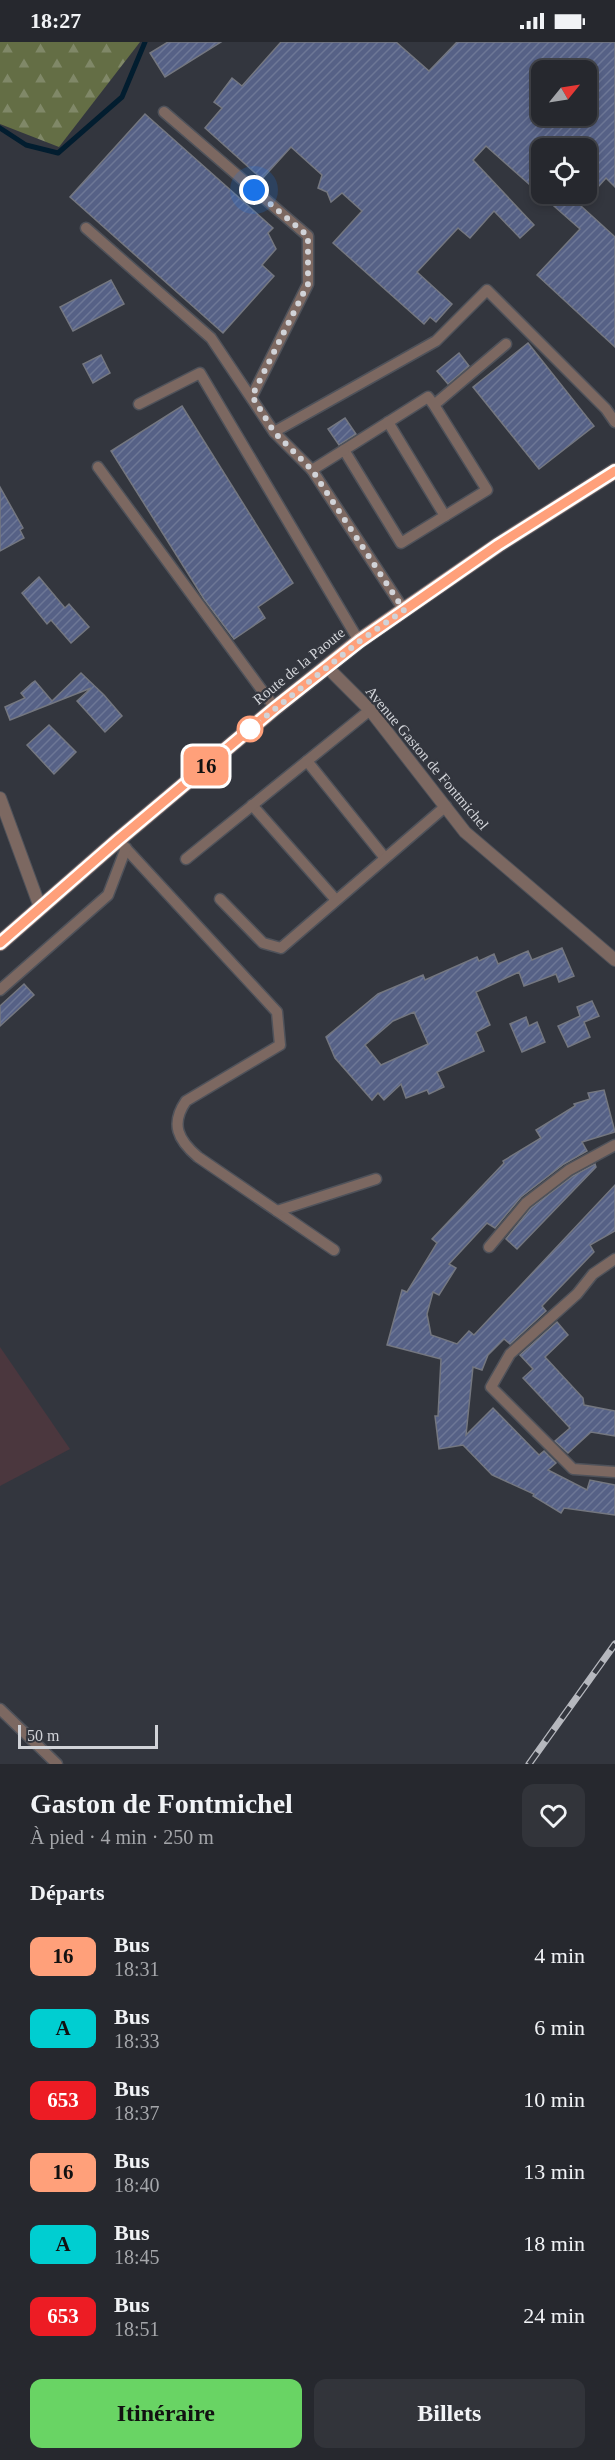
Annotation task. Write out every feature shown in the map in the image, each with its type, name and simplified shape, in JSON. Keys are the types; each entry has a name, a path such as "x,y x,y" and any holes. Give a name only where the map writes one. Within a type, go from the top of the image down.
{"main road":[{"name":"Route de la Paoute","path":"0,943 40,907 122,844 275,708 360,641 498,545 615,471"}],"street":[{"name":"Avenue Gaston de Fontmichel","path":"327,667 370,710 465,832 615,960"},
{"path":"0,798 40,907"}],"lane":[{"path":"164,112 308,236 308,284 252,396"},
{"path":"86,228 211,338 274,432 312,470 404,610"},
{"path":"274,432 436,341 486,290 606,409 615,422"},
{"path":"434,405 506,344"},
{"path":"139,404 200,374 360,641"},
{"path":"312,470 428,397 487,490 401,543 344,450"},
{"path":"388,422 445,516"},
{"path":"98,467 275,708"},
{"path":"186,859 370,710"},
{"path":"307,760 385,858"},
{"path":"252,805 336,900"},
{"path":"220,899 263,942 281,948 446,806"},
{"path":"0,990 108,895 122,844"},
{"path":"122,844 277,1012 280,1045 186,1101 178,1112 177,1127 184,1145 198,1157 334,1250"},
{"path":"489,1247 526,1203 569,1170 615,1145"},
{"path":"277,1211 376,1179"},
{"path":"615,1259 593,1274 577,1294 510,1354 491,1388 573,1469 615,1472"},
{"path":"0,1709 48,1760 57,1764"}],"shaded area":[{"path":"0,1347 70,1449 0,1486"}],"green space":[{"path":"0,42 140,42 59,147 0,124"}],"building":[{"path":"168,42 221,42 165,77 150,53"},
{"path":"281,42 396,42 429,71 457,42 615,42 615,187 606,178 597,188 597,138 531,138 531,186 486,146 473,160 534,225 520,238 494,211 470,238 458,228 417,272 452,304 436,322 430,317 424,324 333,243 362,211 342,193 331,202 327,192 318,188 322,175 291,147 262,179 205,128 222,108 214,102 232,78 242,86"},
{"path":"145,114 273,228 268,233 276,249 262,265 274,276 223,333 70,197"},
{"path":"552,204 583,204 581,206 615,237 615,347 537,275 580,229"},
{"path":"111,280 124,304 73,331 60,307"},
{"path":"528,343 594,426 539,469 473,387"},
{"path":"459,353 469,366 448,384 437,371"},
{"path":"101,355 110,373 93,383 83,364"},
{"path":"182,406 293,583 258,607 265,618 234,639 204,599 111,451"},
{"path":"345,418 356,434 339,445 328,429"},
{"path":"0,487 23,528 20,530 24,538 0,551"},
{"path":"39,577 65,608 69,604 89,627 71,643 51,620 47,624 22,593"},
{"path":"81,673 122,716 105,732 77,701 91,688 10,720 5,707 25,698 21,693 35,681 52,701"},
{"path":"49,725 76,752 54,774 27,745"},
{"path":"562,948 574,976 559,982 556,974 524,986 519,972 476,992 490,1025 476,1032 484,1051 437,1072 444,1087 429,1094 427,1090 406,1098 401,1084 384,1100 378,1093 372,1100 335,1058 326,1037 378,994 423,975 425,980 477,957 479,961 494,954 498,964 528,951 532,960","holes":["414,1012 428,1044 381,1065 365,1045 393,1021"]},
{"path":"24,984 34,995 0,1026 0,1006"},
{"path":"592,1001 599,1016 584,1022 590,1037 568,1047 558,1026 580,1016 577,1007"},
{"path":"526,1017 529,1026 537,1022 545,1042 522,1052 510,1024"},
{"path":"604,1090 615,1132 582,1142 587,1151 564,1164 521,1197 495,1228 487,1223 449,1264 456,1268 439,1295 433,1292 427,1314 431,1335 457,1344 469,1331 474,1335 615,1185 615,1231 590,1245 594,1252 542,1306 546,1311 510,1344 504,1339 488,1355 482,1370 473,1367 466,1435 493,1408 539,1455 544,1451 556,1463 548,1470 587,1490 590,1480 615,1485 615,1515 564,1508 561,1513 533,1496 534,1494 492,1475 463,1445 439,1449 435,1416 438,1416 441,1359 387,1345 402,1290 407,1292 437,1243 432,1239 504,1163 503,1161 541,1138 536,1130 575,1106 574,1104 590,1099 588,1093"},
{"path":"595,1164 596,1167 517,1249 506,1239 531,1208 573,1176"},
{"path":"557,1322 568,1335 545,1357 583,1398 584,1405 615,1411 615,1436 591,1432 568,1453 555,1441 570,1428 523,1378 533,1369 520,1355"}],"waterway":[{"path":"0,128 26,145 58,153 122,97 145,42"}],"railway":[{"path":"529,1764 615,1644"}],"bus line":[{"name":"16","path":"0,943 275,708 360,641 498,545 615,471"}],"route":[{"path":"250,729 360,641 404,610 312,470 274,432 252,396 308,284 308,236 254,190"}]}
